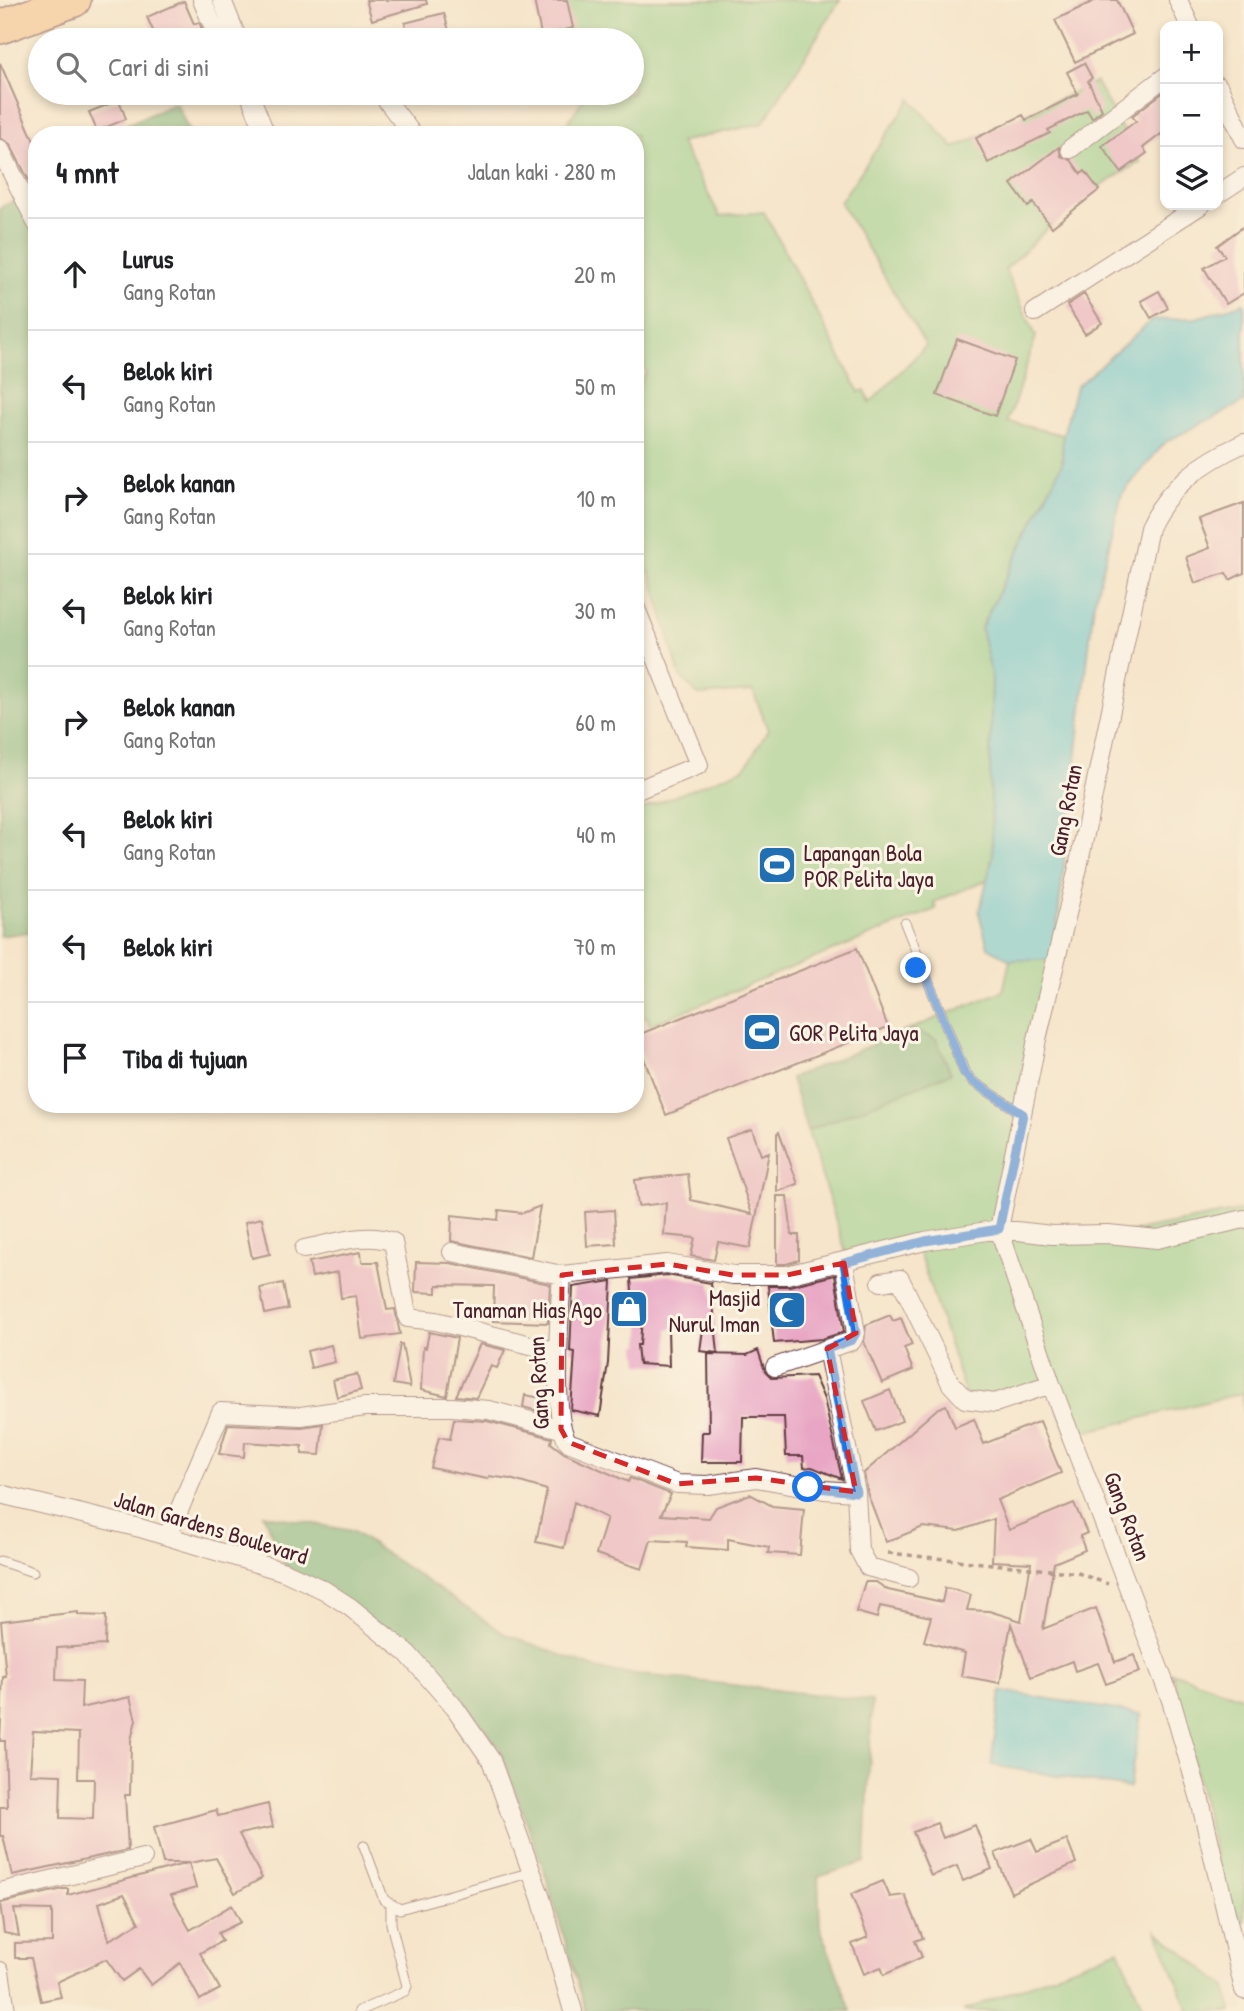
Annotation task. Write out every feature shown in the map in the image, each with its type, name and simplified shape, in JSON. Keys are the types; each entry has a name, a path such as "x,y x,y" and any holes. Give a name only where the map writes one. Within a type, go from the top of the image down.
{"highway":[{"path":"0,4 44,3"},
{"path":"0,27 44,3"}],"street":[{"path":"202,0 214,28"},
{"path":"222,0 233,28"},
{"path":"1178,0 1188,21"},
{"path":"1070,149 1160,81"},
{"path":"1223,96 1244,139"},
{"path":"254,105 262,126"},
{"path":"390,105 406,126"},
{"path":"0,149 28,206"},
{"path":"1223,191 1244,177"},
{"path":"1035,312 1193,210"},
{"name":"Gang Rotan","path":"1132,1593 1051,1384 999,1229 1149,528 1157,511 1180,483 1216,456 1244,443"},
{"path":"644,628 699,765 644,787"},
{"path":"452,1252 530,1266 562,1275 667,1264 733,1275 787,1275 925,1241 999,1229 1052,1235 1108,1234 1157,1239 1244,1219"},
{"path":"304,1249 362,1238 382,1238 393,1242 408,1318 436,1321 558,1352"},
{"path":"775,1367 852,1340 856,1333 844,1263"},
{"name":"Gang Rotan","path":"562,1275 558,1352 561,1429 568,1442 677,1484 708,1485 756,1478 824,1490 856,1492"},
{"path":"881,1282 900,1279 951,1384 965,1399 995,1403 1051,1384"},
{"path":"827,1349 856,1492 859,1550 869,1567 909,1578"},
{"path":"168,1536 221,1412 302,1416 365,1407 452,1407 489,1410 561,1429"},
{"name":"Jalan Gardens Boulevard","path":"0,1494 168,1536 285,1572 324,1590 350,1607 408,1654 455,1708 491,1760 532,1872 572,2011"},
{"path":"1132,1593 1180,1727 1244,1990"},
{"path":"0,1892 144,1858"},
{"path":"0,1971 6,2011"}],"lane":[{"path":"905,923 919,966 940,1010 964,1072 972,1081 1023,1114"},
{"path":"0,1561 33,1573"},
{"path":"364,1846 384,1900 400,1909 532,1872"},
{"path":"359,2011 405,1991 407,1986 391,1924 391,1906"}],"path":[{"name":"Gang Rotan","path":"886,1552 1078,1573 1132,1593"}],"highlighted area":[{"path":"844,1263 856,1333 827,1349 856,1492 756,1478 677,1484 568,1442 561,1429 562,1275 667,1264 733,1275 787,1275"}],"green space":[{"path":"561,0 840,0 763,123 680,142 720,216 764,212 859,392 865,390 870,403 926,346 840,202 911,99 954,148 1096,82 1140,162 1073,203 1005,270 1036,336 1008,422 1063,435 1062,464 981,628 992,678 990,779 993,856 987,880 934,902 936,909 650,1025 647,1016 644,1017 644,808 745,768 768,730 753,691 698,695 680,676 652,578 644,562 644,126 567,124 579,105 644,105 644,28 569,28"},
{"path":"177,105 187,126 124,126"},
{"path":"28,193 28,932 0,936 0,208"},
{"path":"1010,960 1053,960 1003,1229 1109,1236 1244,1210 1244,1417 1242,1393 1068,1436 1047,1379 993,1398 966,1396 916,1243 847,1256 791,1078 1003,991"},
{"path":"911,1029 936,1039 951,1073 807,1131 791,1078"},
{"path":"263,1514 352,1531 505,1634 600,1670 872,1701 865,1862 818,1877 820,1927 851,2011 586,2011 544,1870 500,1749 462,1698 420,1651 286,1567"},
{"path":"1172,1672 1244,1698 1244,1921 1239,1922 1221,1879"},
{"path":"1157,1931 1226,1987 1232,2011 1189,2011"},
{"path":"1119,1949 1144,2011 963,2011"}],"water":[{"path":"1244,303 1244,402 1165,442 1122,494 1094,603 1053,960 1010,960 988,947 979,913 993,856 990,779 992,678 981,628 1062,464 1063,435 1076,387 1152,320 1196,318"},
{"path":"1001,1691 1141,1714 1129,1788 991,1765"}],"building":[{"path":"366,0 426,0 427,4 372,20"},
{"path":"534,0 567,0 573,28 540,28"},
{"path":"1096,0 1117,0 1133,34 1075,62 1055,20"},
{"path":"184,1 194,24 199,22 202,28 152,28 147,17"},
{"path":"444,13 448,28 406,28 405,23"},
{"path":"0,63 28,127 28,179 10,144 0,138"},
{"path":"1084,63 1092,78 1088,81 1102,110 1092,118 1087,110 1048,130 1050,133 988,163 976,138 1023,115 1026,120 1078,94 1067,72"},
{"path":"1160,95 1160,135 1143,148 1147,153 1121,172 1102,146 1136,121 1132,116"},
{"path":"106,105 121,105 126,119 109,126 95,126 89,112"},
{"path":"1059,147 1061,156 1071,160 1081,174 1085,171 1099,190 1052,227 1033,203 1028,207 1011,184"},
{"path":"1244,226 1244,293 1226,304 1204,268 1225,256 1217,246"},
{"path":"1159,291 1168,308 1151,318 1141,301"},
{"path":"1084,294 1102,323 1085,334 1067,305"},
{"path":"957,339 1015,360 995,416 937,395"},
{"path":"1244,503 1244,573 1230,580 1226,573 1195,583 1186,557 1210,548 1199,519"},
{"name":"GOR Pelita Jaya","path":"857,948 888,1027 666,1115 644,1059 644,1032"},
{"path":"752,1129 761,1155 769,1152 750,1248 718,1242 714,1260 691,1256 695,1238 664,1235 666,1203 638,1206 635,1180 688,1174 691,1200 752,1214 726,1138"},
{"path":"779,1132 798,1184 777,1192 777,1133"},
{"path":"777,1196 787,1196 792,1235 799,1235 799,1260 786,1264 777,1264"},
{"path":"540,1206 531,1257 451,1241 452,1215 498,1220 499,1210 523,1213"},
{"path":"614,1210 616,1244 587,1246 585,1212"},
{"path":"262,1218 270,1254 252,1258 245,1222"},
{"path":"361,1252 362,1262 378,1262 387,1310 395,1309 400,1334 362,1339 356,1296 341,1298 338,1272 312,1277 309,1262"},
{"path":"416,1262 450,1263 550,1284 548,1323 493,1321 494,1286 437,1285 437,1293 415,1292"},
{"path":"667,1275 711,1283 718,1353 700,1351 703,1329 668,1329 669,1366 639,1364 637,1345 640,1345 643,1303 633,1302 631,1279"},
{"path":"835,1275 844,1332 822,1339 774,1343 768,1286 789,1286"},
{"path":"612,1281 608,1363 600,1416 571,1410 575,1352 570,1351 573,1287"},
{"path":"283,1283 288,1309 265,1314 260,1288"},
{"path":"890,1315 893,1321 901,1318 912,1345 904,1348 913,1370 882,1383 864,1342 866,1325"},
{"path":"429,1332 457,1338 447,1396 421,1390 423,1347 426,1348"},
{"path":"402,1344 410,1387 393,1384"},
{"path":"480,1344 505,1350 497,1368 491,1366 476,1398 456,1396"},
{"path":"331,1345 335,1362 311,1368 307,1351"},
{"path":"758,1350 765,1371 772,1378 814,1376 824,1399 842,1479 812,1467 804,1468 803,1456 786,1456 784,1417 743,1417 742,1462 701,1462 702,1432 709,1432 708,1354 747,1355"},
{"path":"357,1374 361,1390 337,1397 333,1380"},
{"path":"890,1390 902,1421 876,1431 864,1401"},
{"path":"525,1395 547,1399 549,1414 523,1407"},
{"path":"946,1405 955,1427 974,1419 984,1444 1040,1421 1061,1473 997,1500 1009,1530 1074,1503 1087,1533 1080,1536 1085,1550 1054,1563 1043,1629 1096,1608 1115,1662 1134,1655 1140,1672 1106,1684 1098,1663 1075,1671 1072,1661 1031,1677 1011,1624 1000,1683 961,1676 965,1653 924,1641 931,1617 880,1606 877,1618 856,1612 865,1582 876,1582 888,1590 942,1602 945,1588 956,1590 971,1595 967,1610 989,1611 1021,1621 1031,1563 992,1561 994,1519 959,1531 923,1527 886,1542 868,1495 864,1473 937,1409"},
{"path":"454,1419 487,1421 552,1438 551,1443 564,1453 628,1482 630,1478 671,1494 661,1515 709,1518 716,1507 750,1494 772,1506 804,1509 800,1555 768,1553 769,1547 728,1539 728,1550 686,1547 687,1542 651,1540 642,1569 596,1554 607,1518 574,1502 564,1548 536,1542 547,1490 510,1479 489,1476 488,1479 431,1468 439,1437 450,1439"},
{"path":"228,1424 301,1427 323,1424 320,1455 302,1454 302,1446 245,1442 244,1457 219,1454"},
{"path":"78,1612 78,1615 106,1616 105,1645 57,1648 56,1680 82,1681 81,1708 130,1697 136,1720 131,1740 130,1795 125,1795 128,1850 12,1875 3,1836 0,1836 0,1807 7,1807 5,1741 0,1741 3,1677 6,1677 1,1621","holes":["33,1731 79,1733 78,1779 94,1779 93,1819 60,1818 61,1775 30,1774"]},
{"path":"268,1804 273,1827 239,1834 262,1878 235,1893 216,1858 189,1863 196,1888 171,1895 190,1930 232,1905 241,1922 218,1933 222,1941 200,1953 220,1989 200,2000 180,1963 151,1985 139,1969 122,1981 106,1959 57,1982 61,1997 41,2001 31,1958 15,1958 15,1943 52,1942 52,1910 14,1909 19,1936 4,1933 0,1903 63,1889 68,1889 68,1895 188,1863 163,1863 154,1827 216,1810 218,1816","holes":["124,1894 139,1923 109,1940 99,1903"]},
{"path":"937,1823 943,1838 975,1825 992,1869 963,1881 957,1866 931,1876 913,1832"},
{"path":"1031,1839 1037,1852 1067,1840 1076,1863 1011,1893 995,1853"},
{"path":"883,1881 890,1897 905,1895 923,1938 915,1941 922,1957 884,1975 881,1967 864,1974 852,1944 868,1937 851,1894"}],"place":[{"name":"Lapangan Bola POR Pelita Jaya","path":"777,865"},
{"name":"GOR Pelita Jaya","path":"762,1032"},
{"name":"Tanaman Hias Ago","path":"629,1309"},
{"name":"Masjid Nurul Iman","path":"787,1310"}],"route":[{"path":"808,1487 856,1492 827,1349 852,1340 856,1333 844,1263 925,1241 999,1229 1010,1180 1023,1114 972,1081 964,1072 922,965 916,968"}]}
